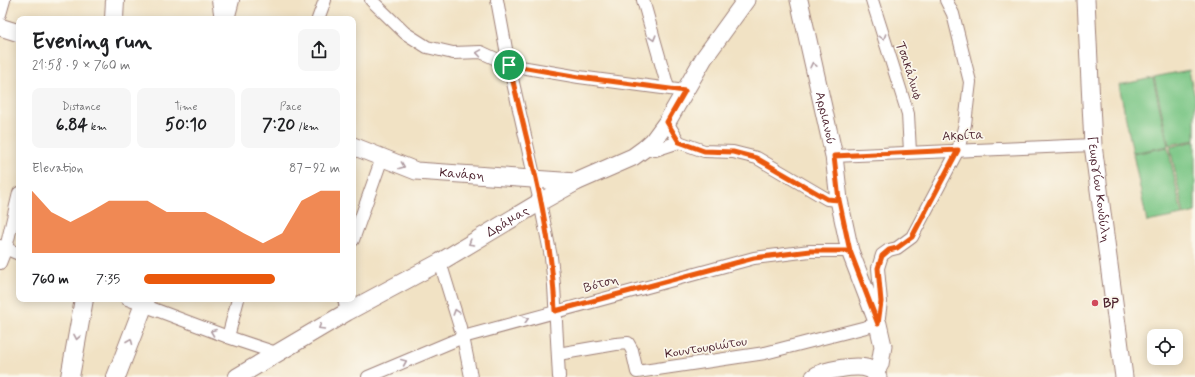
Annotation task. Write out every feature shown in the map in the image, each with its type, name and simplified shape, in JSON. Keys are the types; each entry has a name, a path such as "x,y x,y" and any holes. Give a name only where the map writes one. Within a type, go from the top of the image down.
{"main road":[{"path":"114,16 115,0"},
{"path":"226,16 230,0"},
{"path":"70,377 83,302"},
{"path":"116,377 145,302"}],"street":[{"path":"0,14 4,0"},
{"path":"218,0 221,16"},
{"path":"319,16 325,0"},
{"path":"371,0 405,33 426,47 453,52 481,52 509,65 579,77 685,91"},
{"path":"497,0 509,65 551,257 559,377"},
{"path":"643,0 668,88"},
{"name":"Δράμας","path":"356,300 440,262 576,182 623,162 644,149 653,141 667,122 704,58 746,0"},
{"name":"Αρριανού","path":"799,0 834,156 839,200 850,251 878,324 883,346 876,375"},
{"name":"Τσακάλωφ","path":"872,0 908,114 910,152"},
{"path":"878,324 881,302 878,268 882,256 889,250 897,248 912,237 958,150 965,124 970,82 953,14 946,0"},
{"name":"Γεωργίου Κονδύλη","path":"1086,0 1093,145 1124,377"},
{"path":"0,27 16,32"},
{"path":"667,122 679,142"},
{"path":"644,149 655,150 679,142 704,151 733,152 756,158 827,199 839,200"},
{"name":"Ακρίτα","path":"834,156 1093,145"},
{"name":"Κανάρη","path":"356,147 416,171 576,182"},
{"path":"356,232 382,158"},
{"path":"0,263 3,247 16,203"},
{"path":"3,247 16,253"},
{"name":"Βότση","path":"368,377 463,337 754,258 810,251 850,251"},
{"path":"440,262 463,337 471,377"},
{"path":"145,302 228,337 276,353"},
{"path":"228,337 237,302"},
{"name":"Δράμας","path":"237,377 276,353 346,305"},
{"name":"Κουντουριώτου","path":"558,354 628,343 632,350 637,372 765,353 878,324"},
{"path":"814,377 823,372 855,367 869,369 876,375"}],"green space":[{"path":"1189,70 1195,98 1195,140 1169,145 1154,77"},
{"path":"1153,78 1168,146 1133,153 1119,85"},
{"path":"1195,141 1195,212 1184,215 1170,147"},
{"path":"1168,147 1182,215 1147,222 1133,154"}],"place":[{"name":"BP","path":"1095,303"}],"route":[{"path":"509,65 551,257 555,311 754,258 810,251 850,251 839,200 834,156 958,150 912,237 897,248 889,250 882,256 878,268 878,285 881,302 878,324 850,251 839,200 827,199 781,171 756,158 733,152 704,151 679,142 667,122 685,91 579,77 509,65"}]}
